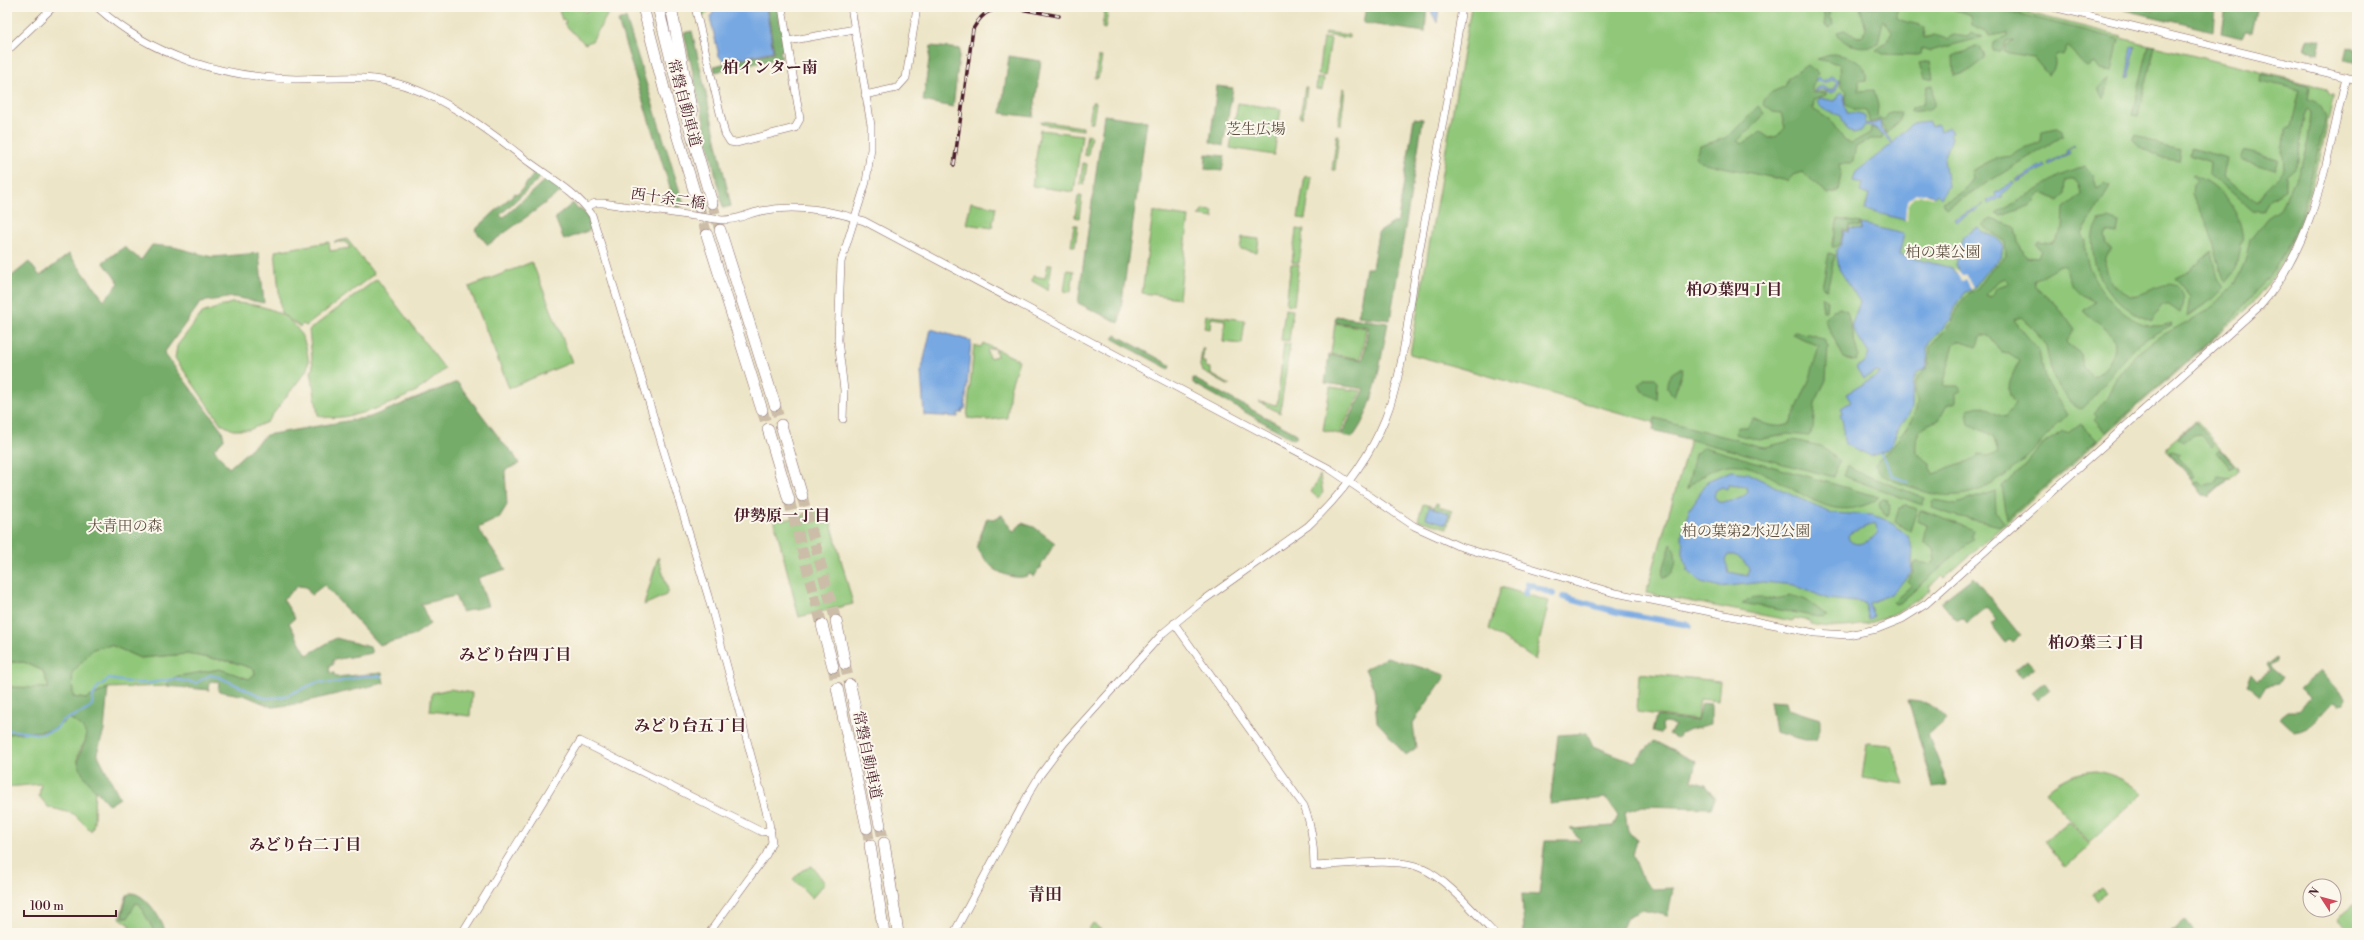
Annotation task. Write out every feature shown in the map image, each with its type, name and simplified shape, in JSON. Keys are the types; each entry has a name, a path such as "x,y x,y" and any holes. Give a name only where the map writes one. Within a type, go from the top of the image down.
{"highway":[{"path":"636,7 669,108"},
{"name":"常磐自動車道","path":"644,7 669,108 699,207"},
{"name":"常磐自動車道","path":"658,7 699,161 712,203"},
{"path":"671,7 687,80 699,161"},
{"path":"720,230 775,405"},
{"path":"707,235 762,410"},
{"path":"781,425 802,496"},
{"path":"768,429 788,500"},
{"path":"836,621 846,664"},
{"path":"822,625 833,667"},
{"name":"常磐自動車道","path":"850,685 880,826"},
{"name":"常磐自動車道","path":"837,688 867,828"},
{"path":"884,842 898,933"},
{"path":"870,845 884,933"}],"street":[{"path":"7,51 53,7"},
{"path":"97,7 126,30 145,41 179,57 213,69 252,76 296,79 375,79 403,85 427,94 452,107 508,145 587,207 598,230 708,596 770,830 772,842 766,855 709,933"},
{"path":"695,7 724,134 730,142 736,143 795,128 800,120 782,7"},
{"path":"843,419 844,390 838,340 840,279 843,253 866,182 870,161 871,125 851,7"},
{"path":"865,95 897,88 906,78 917,7"},
{"path":"954,933 1040,775 1064,744 1134,663 1174,623 1308,526 1326,509 1362,464 1385,420 1401,361 1462,7"},
{"path":"2053,7 2357,80"},
{"path":"788,41 855,30"},
{"name":"西十余二橋","path":"587,207 595,203 602,203 713,219 746,217 759,211 787,208 822,210 854,218 876,226 1350,480 1403,520 1444,541 1611,592 1815,634 1848,635 1877,629 1902,619 1926,604 2251,314 2269,296 2289,269 2312,216 2346,77"},
{"path":"1174,623 1304,806 1309,818 1314,842 1314,866 1392,863 1420,867 1441,881 1494,933"},
{"path":"462,933 580,741 762,832 770,830"}],"green space":[{"path":"558,7 583,7 585,12 598,7 608,7 609,12 592,41 585,44 566,26 564,23 566,22 564,19 562,20"},
{"path":"699,7 713,7 702,18"},
{"path":"767,7 777,7 786,49 780,51 782,58 715,72 714,66 774,52"},
{"path":"1105,7 1109,7 1105,29 1102,28"},
{"path":"1366,7 1427,7 1425,32 1363,23"},
{"name":"柏の葉公園","path":"1471,7 2005,7 2121,36 2121,38 2310,84 2327,90 2330,95 2334,95 2313,183 2295,236 2283,261 2266,286 2246,310 1944,578 1941,576 1929,587 1931,589 1918,600 1904,609 1875,622 1843,627 1827,627 1810,624 1810,621 1794,618 1793,621 1646,593 1692,433 1410,354"},
{"path":"1823,7 1829,7 1829,18 1832,20 1833,25 1830,28 1825,25"},
{"path":"1860,7 1897,7 1897,18 1925,28 1924,38 1934,35 1948,39 1954,35 1968,37 1971,32 1983,37 1930,51 1922,48 1921,54 1918,55 1883,54 1876,50 1887,42 1892,31 1883,20 1878,44 1873,46 1861,47 1849,44 1840,37 1837,32 1844,30 1858,37 1863,35 1866,29"},
{"path":"1946,7 1992,7 2119,39 2112,72 2099,70 2094,63 2087,67 2081,63 2073,52 2067,47 2063,56 2057,54 2054,58 2054,67 2048,75 2033,57 2004,52 2006,46 2014,40 2007,41 2001,52 1992,51 1993,42 2008,36 2008,33 1989,36 1987,32 1972,25 1971,15"},
{"path":"2125,7 2143,7 2154,10 2155,7 2215,8 2213,31 2125,10"},
{"path":"2225,7 2243,7 2256,10 2251,33 2245,32 2242,38 2221,33"},
{"path":"626,18 684,205 676,207 618,21"},
{"path":"692,31 731,206 723,208 684,33"},
{"path":"1325,32 1349,35 1349,38 1324,35"},
{"path":"1323,38 1331,39 1325,76 1318,75"},
{"path":"2308,38 2321,41 2318,54 2305,50"},
{"path":"2149,45 2155,46 2138,116 2132,115"},
{"path":"931,46 960,49 953,107 923,101"},
{"path":"1979,46 1984,53 1985,58 1967,72 1954,76 1953,56"},
{"path":"2348,47 2357,50 2357,63 2345,60"},
{"path":"1833,54 1856,60 1864,68 1866,80 1859,81 1859,91 1874,90 1878,106 1877,116 1883,121 1890,112 1901,112 1900,119 1887,134 1879,120 1871,123 1866,111 1854,109 1845,103 1847,91 1841,86 1840,64 1817,59"},
{"path":"1009,56 1041,61 1033,117 1001,113"},
{"path":"1098,57 1102,57 1098,78 1095,78"},
{"path":"1930,61 1933,78 1924,79 1919,63"},
{"path":"1808,65 1818,73 1812,88 1813,93 1826,92 1826,95 1814,99 1813,109 1830,120 1845,141 1852,143 1870,133 1871,127 1879,131 1883,136 1882,139 1870,139 1856,147 1852,164 1839,164 1841,174 1838,191 1828,194 1802,172 1793,175 1788,181 1700,162 1695,157 1700,146 1725,138 1738,128 1758,106 1764,113 1759,121 1737,141 1742,144 1761,132 1769,138 1777,136 1785,128 1781,113 1773,112 1763,104 1764,101 1771,93 1785,87 1788,78"},
{"path":"2262,74 2308,85 2310,87 2308,99 2320,106 2326,119 2302,213 2291,241 2274,270 2240,311 2215,336 2106,432 2094,419 2097,416 2094,413 2108,397 2117,378 2134,356 2157,338 2209,310 2236,282 2245,261 2250,240 2267,218 2279,210 2300,170 2308,141 2311,112 2308,108 2306,109 2297,166 2286,176 2286,189 2269,200 2263,212 2253,211 2209,173 2210,162 2190,155 2191,148 2227,158 2223,177 2258,203 2265,189 2284,170 2283,152 2286,130 2291,127 2300,90 2261,81"},
{"path":"1317,78 1324,79 1322,90 1316,89"},
{"path":"2110,78 2105,97 2103,99 2098,88"},
{"path":"1933,85 1934,106 1928,110 1910,112 1910,109 1923,103 1927,86"},
{"path":"1217,86 1233,88 1223,146 1210,142"},
{"path":"1305,87 1307,87 1303,117 1300,117"},
{"path":"1343,88 1345,89 1341,124 1338,124"},
{"path":"1092,102 1096,102 1093,123 1089,123"},
{"name":"芝生広場","path":"1238,103 1281,109 1274,155 1230,148"},
{"path":"1104,115 1147,121 1119,323 1078,303"},
{"path":"1414,118 1423,119 1390,320 1358,316 1366,268 1372,268 1378,233 1398,220"},
{"path":"1041,121 1083,127 1083,130 1041,124"},
{"path":"2057,128 2062,131 2063,136 1946,208 1942,202 1955,196 1967,187 1973,179 1971,171 1996,158 2011,156 2018,150 2041,141 2042,131"},
{"path":"1040,130 1082,135 1074,192 1032,186"},
{"path":"1087,134 1091,135 1088,156 1084,155"},
{"path":"1337,134 1339,135 1335,170 1332,170"},
{"path":"2136,134 2162,146 2181,150 2179,161 2166,159 2149,152 2133,140"},
{"path":"2244,151 2278,160 2275,170 2241,160"},
{"path":"1206,154 1225,156 1222,171 1205,169"},
{"path":"1083,163 1087,164 1084,185 1080,184"},
{"path":"527,165 542,176 500,215 503,218 546,179 562,191 488,245 475,230 515,193 518,194 534,174 527,168"},
{"path":"2085,166 2093,174 2097,189 2105,184 2110,187 2082,234 2086,240 2085,253 2089,267 2096,281 2106,295 2117,307 2130,317 2143,324 2156,326 2171,323 2172,325 2150,337 2130,352 2082,409 2071,403 2053,379 2046,347 2034,329 2021,317 2014,320 2039,351 2045,379 2067,415 2017,466 1999,480 1980,490 1960,495 1937,494 1911,487 1885,477 1874,464 1900,437 1912,419 1917,402 1914,394 1915,384 1929,365 1930,347 1952,322 1960,303 1969,293 1977,289 1987,274 2006,256 2005,242 1982,225 1991,219 2015,227 2018,242 2026,257 2038,258 2041,251 2036,244 2039,242 2053,244 2063,229 2064,208 2081,195 2079,185 2074,179 2066,181 2065,194 2059,201 2041,192 2032,205 2001,216 1996,214 2059,176","holes":["2060,265 2065,266 2075,288 2095,302 2083,311 2113,337 2115,344 2114,351 2108,363 2098,374 2092,377 2083,367 2081,354 2066,343 2074,329 2057,305 2035,286 2034,280","2004,278 2009,283 1998,287 1991,297 1986,295 1998,281","1982,335 1989,336 2002,353 2009,354 2019,361 2009,388 2009,393 2015,403 2005,417 1978,406 1967,411 1969,424 1993,436 1998,452 1987,456 1978,455 1971,461 1955,465 1933,474 1930,468 1930,463 1916,453 1916,440 1923,428 1939,420 1947,405 1955,402 1955,394 1962,390 1959,386 1943,386 1954,344 1958,341 1976,347"]},
{"path":"2194,175 2209,183 2223,195 2234,210 2241,227 2242,243 2240,244 2236,269 2225,283 2208,226 2192,195 2193,185 2197,181 2192,176"},
{"path":"1305,176 1312,177 1305,219 1298,218"},
{"path":"1078,196 1082,196 1079,218 1075,217"},
{"path":"971,202 996,207 992,228 966,224"},
{"path":"573,203 578,210 580,209 586,214 593,229 564,240 555,218"},
{"path":"1203,210 1213,211 1214,218 1199,216"},
{"path":"1153,212 1189,217 1179,298 1142,293"},
{"path":"1838,219 1861,223 1860,227 1850,225 1849,230 1843,230 1841,243 1835,247 1832,247"},
{"path":"2108,219 2119,223 2117,234 2107,232 2105,237 2107,245 2112,249 2106,255 2105,261 2108,274 2113,283 2120,290 2128,294 2135,295 2142,294 2162,285 2169,284 2177,286 2182,292 2184,298 2180,313 2169,305 2163,305 2152,321 2130,310 2112,295 2105,285 2095,264 2092,244 2093,232 2096,225 2099,221"},
{"path":"1074,225 1078,225 1075,246 1071,246"},
{"path":"1296,229 1304,230 1299,263 1292,262"},
{"path":"1242,237 1259,239 1257,252 1240,249"},
{"path":"347,239 374,274 306,326 303,324 300,327 281,313 275,251 329,242 330,251 350,248 346,242 334,242"},
{"name":"大青田の森","path":"152,245 174,247 212,257 259,253 264,303 233,297 201,302 164,353 222,430 224,439 214,449 229,468 266,435 370,417 457,382 504,444 513,453 519,464 505,470 507,505 499,518 478,528 506,569 478,578 488,606 462,612 455,596 421,604 430,624 413,636 379,645 324,585 311,595 306,587 298,586 283,599 295,618 289,623 307,655 336,638 370,647 372,653 333,660 333,665 329,666 330,673 334,673 335,677 382,673 384,683 290,705 272,707 246,696 218,691 219,682 210,681 209,690 167,686 169,680 178,676 220,669 249,679 255,674 254,669 233,662 187,654 140,658 111,645 93,649 72,673 73,697 86,699 108,688 104,731 97,753 120,798 109,805 90,784 81,771 79,756 86,738 85,732 80,725 69,718 53,730 7,734 7,687 49,688 43,671 24,662 7,662 7,280 29,262 40,276 69,254 104,300 119,283 103,262 124,247 141,260"},
{"path":"2212,251 2218,278 2224,288 2213,299 2187,316 2190,296 2175,278 2188,272"},
{"path":"1829,253 1835,255 1827,290 1822,287"},
{"path":"532,262 572,362 509,388 469,287"},
{"path":"1048,264 1052,264 1048,290 1032,281 1033,276 1045,278"},
{"path":"1291,264 1299,265 1294,305 1286,304"},
{"path":"1067,270 1074,271 1071,292 1064,291"},
{"path":"377,279 445,369 413,393 366,412 339,417 318,415 311,371 313,369 309,330"},
{"path":"1821,297 1827,300 1826,311 1823,311"},
{"path":"231,303 255,305 277,312 287,318 302,335 308,356 306,371 267,422 249,430 233,430 221,424 175,358 177,346 202,313"},
{"path":"1840,308 1847,311 1858,356 1855,361 1844,358 1824,319 1833,310"},
{"path":"1285,309 1293,310 1289,341 1281,340"},
{"path":"1206,315 1245,320 1242,344 1223,342 1225,320 1211,318 1210,329 1204,328"},
{"path":"1336,316 1388,323 1372,398 1367,413 1352,438 1341,435 1365,389 1325,383 1329,355 1363,360 1368,327 1335,322"},
{"path":"1335,323 1366,328 1361,359 1331,354"},
{"path":"1794,332 1814,335 1824,340 1828,346 1826,380 1815,403 1813,429 1809,436 1788,434 1759,440 1735,434 1738,427 1747,427 1753,418 1771,426 1790,424 1810,378 1819,346 1792,334"},
{"path":"1116,335 1170,365 1169,369 1113,339"},
{"path":"983,343 994,348 987,350 989,358 997,356 995,349 1019,360 1010,389 1007,418 988,420 967,418 974,345 981,347"},
{"path":"1284,343 1290,344 1280,413 1259,402 1277,405"},
{"path":"1202,349 1204,349 1202,362 1205,362 1205,367 1211,368 1211,374 1230,385 1229,386 1202,371 1200,366"},
{"path":"1679,369 1683,369 1674,396 1667,388 1667,382 1669,377"},
{"path":"1193,378 1297,434 1296,438 1293,439 1193,383"},
{"path":"1645,378 1655,378 1658,381 1657,399 1642,391 1639,385"},
{"path":"1330,387 1362,391 1339,434 1323,430"},
{"path":"1655,418 1759,446 1766,447 1793,440 1821,446 1840,461 1836,467 1834,477 1653,430"},
{"path":"2194,422 2198,422 2238,468 2238,471 2209,497 2166,451 2166,447"},
{"path":"2194,423 2197,424 2215,445 2212,447 2200,434 2193,435 2184,442 2178,438"},
{"path":"2081,424 2097,440 2007,519 2002,486 2019,472 2041,445 2064,431 2069,433"},
{"path":"1704,447 1879,497 1870,503 1854,508 1835,508 1824,505 1807,497 1761,471 1747,466 1733,465 1719,467 1703,475 1687,489 1695,454"},
{"path":"2220,449 2235,466 2230,468 2217,452"},
{"path":"2171,451 2181,454 2178,457 2195,476 2192,478 2168,452"},
{"path":"1848,465 1855,471 1925,498 1922,505 1844,476"},
{"path":"1320,475 1323,493 1318,498 1311,492"},
{"path":"2218,476 2230,478 2208,496 2203,495 2194,483 2198,481 2203,485 2215,483"},
{"path":"1995,491 1996,512 2004,522 2000,526 1956,516 1932,508 1934,500 1956,504"},
{"path":"1882,499 1888,500 1887,504 1890,505 1887,516 1880,508 1879,504"},
{"path":"1436,503 1439,504 1439,507 1452,511 1447,528 1418,520 1423,504 1435,507"},
{"path":"1904,505 1917,509 1910,531 1895,522 1899,508 1902,508"},
{"path":"1920,510 1974,530 1972,537 1974,539 1900,603 1895,604 1893,602 1912,585 1907,581 1913,573 1913,564 1917,562 1930,564 1935,560 1933,549 1924,542 1927,525 1917,521"},
{"path":"815,512 829,515 853,604 799,617 773,516 780,516 781,520 785,520"},
{"path":"1002,515 1013,532 1022,523 1034,527 1055,543 1034,577 1030,574 1021,577 1009,576 998,571 990,565 976,548 987,518 994,519"},
{"path":"1671,544 1676,558 1674,568 1669,576 1664,578 1662,573"},
{"path":"658,557 668,590 666,595 644,605"},
{"path":"1973,577 2020,635 2012,642 2009,639 2005,642 1991,624 1996,620 1986,607 1967,623 1964,619 1956,620 1941,602"},
{"path":"1501,587 1549,601 1535,660 1489,629"},
{"path":"1790,595 1806,600 1828,616 1823,618 1742,603 1754,598 1776,598"},
{"path":"111,645 140,658 187,654 233,662 254,669 255,674 249,679 219,669 169,680 167,686 108,688 86,699 73,697 72,673 93,649"},
{"path":"1387,657 1446,675 1413,723 1416,748 1406,755 1377,722 1374,689 1365,669"},
{"path":"2276,657 2277,660 2269,666 2282,677 2278,684 2266,686 2260,696 2247,685 2252,673 2258,680 2270,671 2266,665"},
{"path":"2027,660 2034,668 2022,677 2015,670"},
{"path":"7,662 24,662 43,671 49,688 7,687"},
{"path":"2321,670 2345,698 2344,704 2339,705 2334,702 2312,725 2301,731 2294,732 2279,718 2288,711 2298,711 2309,698 2300,689"},
{"path":"1639,673 1720,681 1718,701 1700,699 1697,720 1637,712"},
{"path":"2044,682 2050,690 2038,700 2032,692"},
{"path":"450,689 472,693 470,716 430,711 432,693"},
{"path":"1908,700 1920,701 1929,705 1946,719 1928,735 1948,785 1933,787"},
{"path":"1770,701 1786,702 1788,709 1820,719 1820,730 1816,740 1805,740 1775,732"},
{"path":"1702,703 1711,704 1711,724 1687,730 1676,738 1669,734 1675,725 1665,723 1662,725 1663,731 1660,734 1652,732 1656,716 1697,721"},
{"path":"69,718 85,731 86,736 86,740 78,755 78,762 83,773 96,789 94,800 94,823 91,831 74,814 48,807 39,796 41,784 7,787 7,734 53,730"},
{"path":"1587,733 1593,746 1634,762 1654,741 1696,762 1691,781 1706,785 1715,798 1711,808 1643,806 1625,812 1628,832 1637,839 1633,855 1643,880 1652,889 1673,888 1668,916 1642,910 1627,917 1620,933 1524,933 1522,894 1539,895 1545,840 1581,840 1570,829 1613,826 1618,816 1606,798 1550,804 1558,735"},
{"path":"1867,743 1891,745 1904,784 1862,778"},
{"path":"2096,771 2110,774 2121,779 2132,785 2142,794 2089,842 2046,792 2063,779 2075,774"},
{"path":"2069,821 2090,845 2066,867 2044,842"},
{"path":"812,866 825,883 812,898 793,879 801,871"},
{"path":"2101,888 2106,893 2098,900 2093,894"},
{"path":"131,893 137,894 148,902 161,921 166,933 155,933 139,903 135,904 128,918 122,917 127,895"},
{"path":"126,897 141,900 161,933 125,933 130,925 120,918"},
{"path":"2357,902 2357,933 2354,933 2338,919 2342,918 2342,915"},
{"path":"2184,919 2195,933 2173,933 2171,931"},
{"path":"1093,923 1105,933 1092,933 1088,930"}],"water":[{"path":"717,7 766,7 773,51 724,62 719,56 710,17"},
{"path":"1429,7 1439,7 1437,23"},
{"path":"2132,47 2136,47 2128,77 2126,78"},
{"path":"1831,76 1840,80 1836,91 1832,93 1822,89 1815,92 1817,88 1822,86 1829,90 1834,90 1837,83 1834,79 1823,83 1816,80 1819,77 1823,81"},
{"path":"1841,92 1845,94 1844,102 1847,113 1861,114 1865,117 1865,123 1873,124 1880,121 1881,128 1893,143 1911,124 1929,122 1931,127 1938,124 1941,131 1948,127 1952,133 1950,135 1952,138 1944,159 1948,186 1941,198 1937,194 1934,197 1926,194 1915,196 1909,201 1905,220 1865,210 1869,195 1860,192 1862,183 1853,181 1856,172 1892,144 1880,132 1870,126 1865,125 1861,131 1853,133 1847,131 1841,116 1824,110 1817,101 1820,98 1834,101"},
{"path":"2074,145 2075,146 2068,150 2070,153 2049,165 2048,163 2067,153 2066,150"},
{"path":"2045,164 2046,167 2017,182 2016,180"},
{"path":"2013,182 2014,184 2001,194 2003,196 1989,204 1987,201 1996,196 1995,193"},
{"path":"1984,204 1974,212 1973,211 1956,222 1954,219"},
{"path":"1862,224 1904,234 1899,255 1952,268 1956,274 1960,272 1956,265 1963,236 1978,227 1984,232 1997,238 2003,245 2001,258 1984,274 1974,288 1964,293 1957,303 1951,319 1929,343 1927,348 1928,362 1925,369 1918,372 1915,376 1910,412 1900,426 1889,447 1871,456 1845,444 1843,436 1843,422 1840,414 1843,412 1841,408 1851,402 1846,394 1877,376 1879,373 1875,372 1863,379 1856,367 1865,362 1869,354 1853,329 1852,324 1860,302 1839,269 1836,250 1841,244 1844,231 1849,232 1850,228 1861,230"},
{"path":"931,329 971,341 965,409 963,409 962,413 958,413 958,417 924,415 921,372"},
{"path":"1731,471 1747,473 1830,513 1873,515 1891,522 1908,536 1913,549 1911,573 1891,594 1869,603 1874,618 1869,620 1865,603 1828,599 1794,585 1763,582 1720,587 1701,582 1688,571 1683,554 1682,534 1689,510 1709,480","holes":["1728,485 1747,487 1748,492 1742,497 1734,500 1718,502 1714,496 1716,490 1722,487 1727,489","1875,523 1878,532 1872,538 1861,544 1856,544 1849,540 1848,536 1850,533","1728,555 1736,556 1746,564 1749,569 1748,576 1729,572 1725,560"]},
{"path":"1429,507 1449,513 1446,524 1426,518"}],"pier":[{"path":"1924,193 1934,197 1921,195 1913,198 1908,206 1907,221 1905,220 1906,206 1909,199 1916,194"},
{"path":"1954,266 1962,276 1966,274 1974,287 1971,289 1966,279 1962,282 1953,268 1957,271"}],"waterway":[{"path":"606,8 608,14"},
{"path":"1881,454 1893,476 1908,482"},
{"path":"1525,594 1528,584 1553,594"},
{"path":"1563,597 1617,612 1689,625"},
{"path":"7,730 41,734 56,729 62,721 87,710 92,705 93,696 98,687 109,679 135,683 151,683 173,679 196,683 210,675 219,677 265,698 283,697 318,682 334,683 362,676 381,676"}],"tunnel":[{"path":"712,203 720,230"},
{"path":"699,207 707,235"},
{"path":"775,405 781,425"},
{"path":"762,410 768,429"},
{"path":"802,496 836,621"},
{"path":"789,500 822,625"},
{"path":"845,664 850,685"},
{"path":"833,667 837,688"},
{"path":"880,825 884,843"},
{"path":"867,828 870,845"}],"railway":[{"path":"954,165 973,29 978,21 982,16 990,11 1006,8 1059,16"}],"district":[{"name":"柏インター南","path":"770,68"},
{"name":"柏の葉四丁目","path":"1734,290"},
{"name":"伊勢原一丁目","path":"782,516"},
{"name":"柏の葉三丁目","path":"2096,643"},
{"name":"みどり台四丁目","path":"515,655"},
{"name":"みどり台五丁目","path":"690,726"},
{"name":"みどり台二丁目","path":"305,845"},
{"name":"青田","path":"1045,895"}],"park label":[{"name":"柏の葉第2水辺公園","path":"1746,531"}]}
